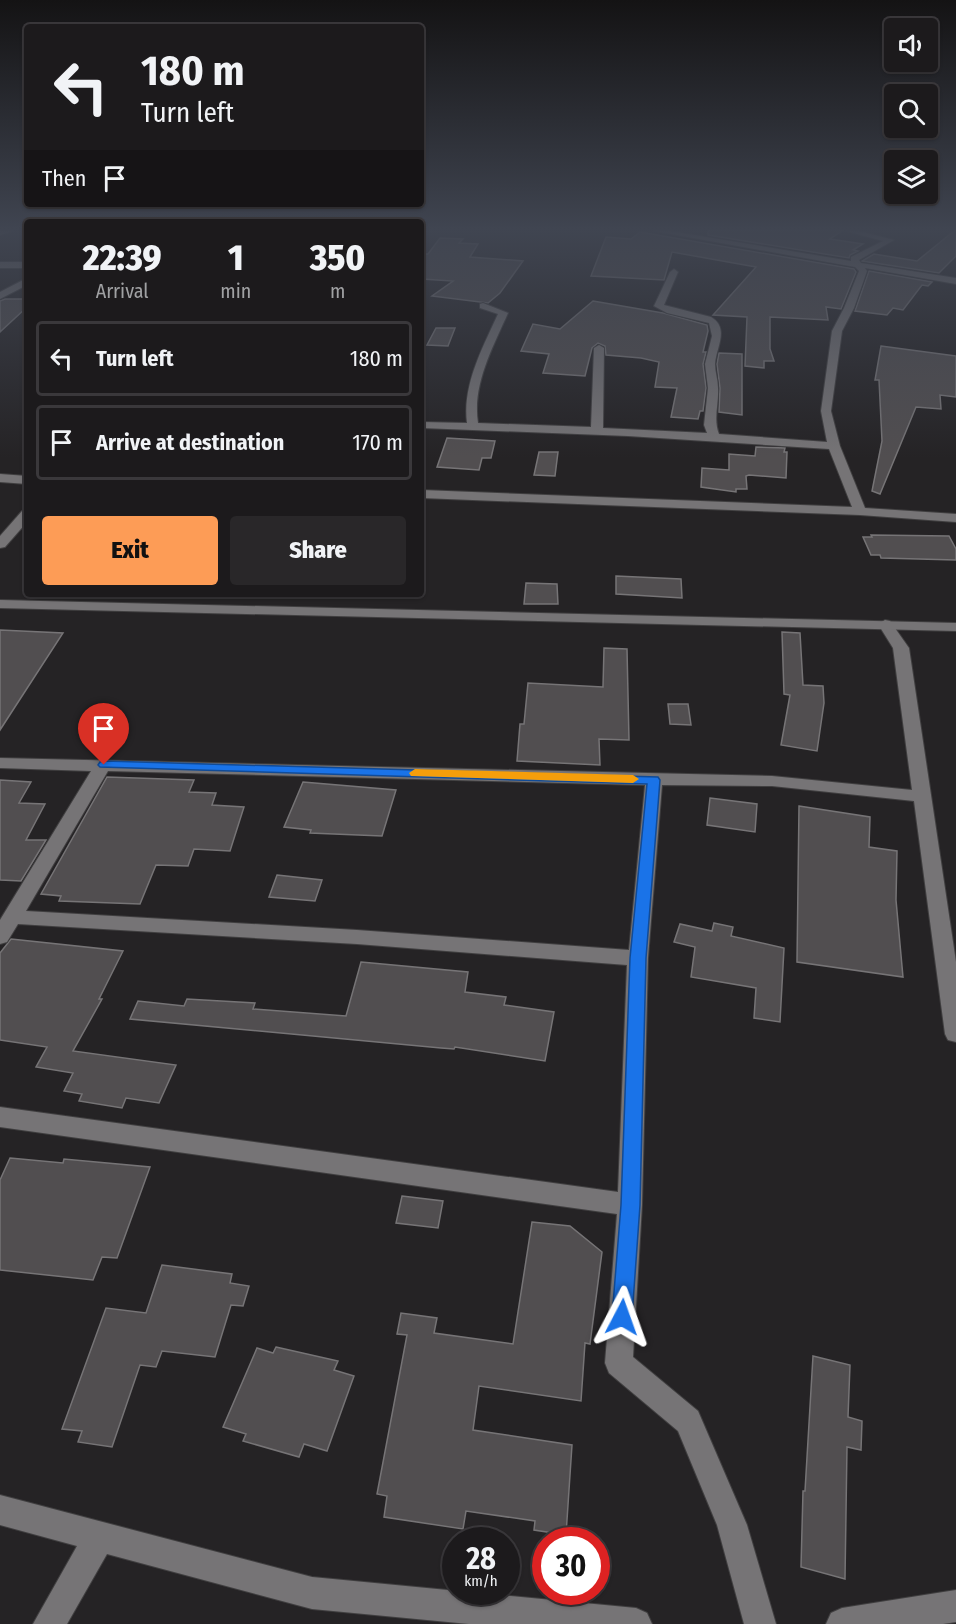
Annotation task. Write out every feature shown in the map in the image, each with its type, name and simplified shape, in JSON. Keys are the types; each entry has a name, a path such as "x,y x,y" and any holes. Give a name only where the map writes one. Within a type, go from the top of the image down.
{"street":[{"path":"473,426 470,414 484,357 503,313 485,307"},
{"path":"661,307 708,319 716,326 717,336 710,364 713,388 710,425 714,436"},
{"path":"849,307 837,331 826,411 834,446 860,511"},
{"path":"597,430 599,348"},
{"path":"424,425 597,430 652,435 714,436 834,446"},
{"path":"0,478 24,480"},
{"path":"424,494 860,511 956,518"},
{"path":"0,544 24,517"},
{"path":"0,604 956,627"},
{"path":"885,624 901,648 956,1035"},
{"path":"0,764 772,781 921,796"},
{"path":"0,937 104,765"},
{"path":"654,780 638,958 630,1205 619,1363 688,1421 732,1524 760,1624"},
{"path":"13,917 357,936 638,958"},
{"path":"0,1117 630,1205"},
{"path":"0,1509 312,1593 636,1624"},
{"path":"48,1624 100,1536"},
{"path":"842,1624 956,1606"}],"building":[{"path":"0,307 24,307 24,310 0,332"},
{"path":"586,307 627,307 663,313 707,325 708,331 703,352 706,352 703,364 706,388 703,411 700,411 698,419 671,417 677,388 655,387 659,362 606,355 605,346 598,343 592,348 585,376 543,373 549,354 521,351 533,324 560,329"},
{"path":"720,307 842,307 841,309 826,307 828,320 770,317 770,349 774,361 764,361 764,368 745,366 747,317 713,315"},
{"path":"856,307 905,307 903,310 893,308 887,315 855,311"},
{"path":"436,328 455,328 448,346 427,345"},
{"path":"881,346 956,356 956,397 940,395 941,409 916,407 880,494 872,491 882,441 879,380 875,380"},
{"path":"719,353 742,354 742,415 719,412 720,388 717,364"},
{"path":"447,438 495,441 491,458 482,458 479,470 437,467"},
{"path":"756,447 785,448 784,452 787,452 786,478 749,475 746,476 747,489 736,489 736,492 701,487 702,468 729,470 729,454 755,456"},
{"path":"539,452 558,452 555,476 534,475"},
{"path":"871,535 949,536 956,549 956,560 881,558 880,555 871,555 863,537 872,537"},
{"path":"616,576 681,579 682,598 616,594"},
{"path":"526,583 557,584 558,604 524,604"},
{"path":"0,630 63,633 0,730"},
{"path":"782,632 800,633 803,685 823,686 824,703 817,751 781,745 790,695 784,694"},
{"path":"604,648 627,649 629,740 599,739 600,765 517,761 520,724 524,724 528,683 603,687"},
{"path":"668,704 688,704 691,725 670,724"},
{"path":"107,777 194,780 189,792 216,793 212,805 244,807 230,851 194,849 188,866 156,865 140,904 59,901 61,896 41,894"},
{"path":"0,780 31,782 19,803 45,804 26,840 46,840 21,881 0,880"},
{"path":"303,782 396,790 382,836 310,833 311,830 284,827"},
{"path":"710,798 757,804 755,832 707,825"},
{"path":"799,806 870,817 869,847 897,851 896,900 903,977 797,962"},
{"path":"277,875 322,880 315,901 269,897"},
{"path":"714,923 733,927 731,936 784,948 780,1022 754,1018 756,988 691,977 695,947 674,942 680,924 712,931"},
{"path":"11,939 123,951 99,999 102,999 73,1051 176,1065 159,1103 126,1098 122,1108 79,1101 82,1094 64,1091 73,1073 36,1067 47,1047 0,1040 0,953"},
{"path":"361,962 468,972 465,992 506,997 504,1005 554,1012 545,1061 455,1047 454,1049 441,1048 130,1019 138,1001 184,1006 187,999 255,1003 253,1009 346,1016"},
{"path":"10,1158 63,1163 64,1159 150,1167 117,1258 102,1257 93,1280 0,1270 0,1180"},
{"path":"402,1196 443,1201 438,1228 396,1223"},
{"path":"532,1222 570,1226 602,1252 590,1344 585,1343 581,1401 479,1386 473,1430 572,1445 567,1527 534,1527 535,1521 466,1511 463,1527 384,1517 387,1496 377,1494 407,1335 397,1334 401,1313 437,1318 434,1333 513,1344"},
{"path":"162,1265 232,1274 230,1283 249,1286 243,1306 231,1305 215,1357 162,1351 156,1367 140,1365 112,1447 78,1442 82,1431 62,1429 106,1308 146,1313"},
{"path":"276,1347 338,1361 334,1370 354,1376 327,1451 304,1444 299,1457 243,1441 246,1434 223,1427 257,1348 273,1353"},
{"path":"813,1356 850,1365 848,1417 862,1421 861,1450 847,1447 845,1579 801,1567 803,1491 805,1491"}],"slow traffic":[{"path":"415,773 633,779"}],"route":[{"path":"104,765 654,780 638,958 630,1205 622,1317"}]}
